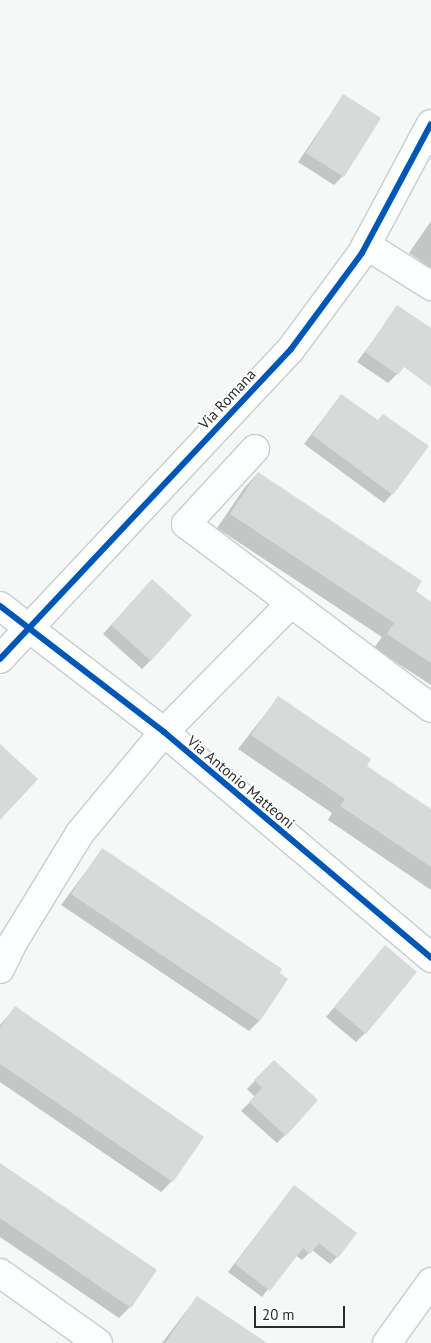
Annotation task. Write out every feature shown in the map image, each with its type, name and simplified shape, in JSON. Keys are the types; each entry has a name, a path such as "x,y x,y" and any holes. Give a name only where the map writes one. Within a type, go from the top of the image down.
{"street":[{"name":"Via Romana","path":"0,659 31,629 291,349 366,245 431,124"},
{"path":"366,245 431,286"},
{"path":"255,449 186,524 431,708"},
{"path":"0,969 12,944 80,834 164,732 290,603"},
{"name":"Via Antonio Matteoni","path":"0,606 164,732 431,958"},
{"path":"0,1272 98,1343"},
{"path":"387,1343 431,1282"}],"building":[{"path":"343,94 381,118 344,177 306,153"},
{"path":"397,305 431,328 431,387 404,367 398,375 365,352"},
{"path":"341,394 378,420 383,414 429,446 393,495 312,435"},
{"path":"258,472 422,581 416,591 431,602 431,663 387,634 394,623 230,514"},
{"path":"152,579 192,615 151,661 111,625"},
{"path":"278,696 371,759 367,766 431,809 431,867 340,806 345,799 251,735"},
{"path":"0,744 38,779 0,820"},
{"path":"102,848 282,969 280,973 288,979 260,1021 71,894"},
{"path":"385,945 417,972 366,1034 334,1007"},
{"path":"15,1006 204,1137 173,1182 0,1064 0,1028"},
{"path":"274,1060 318,1100 286,1136 249,1102 262,1088 254,1080"},
{"path":"0,1163 157,1270 131,1308 0,1218"},
{"path":"294,1185 357,1233 338,1258 319,1243 310,1254 303,1248 270,1291 235,1264"},
{"path":"197,1296 267,1343 165,1343"}],"cycle path":[{"path":"0,659 291,349 362,253 431,124"},
{"path":"0,606 164,732 431,958"}]}
